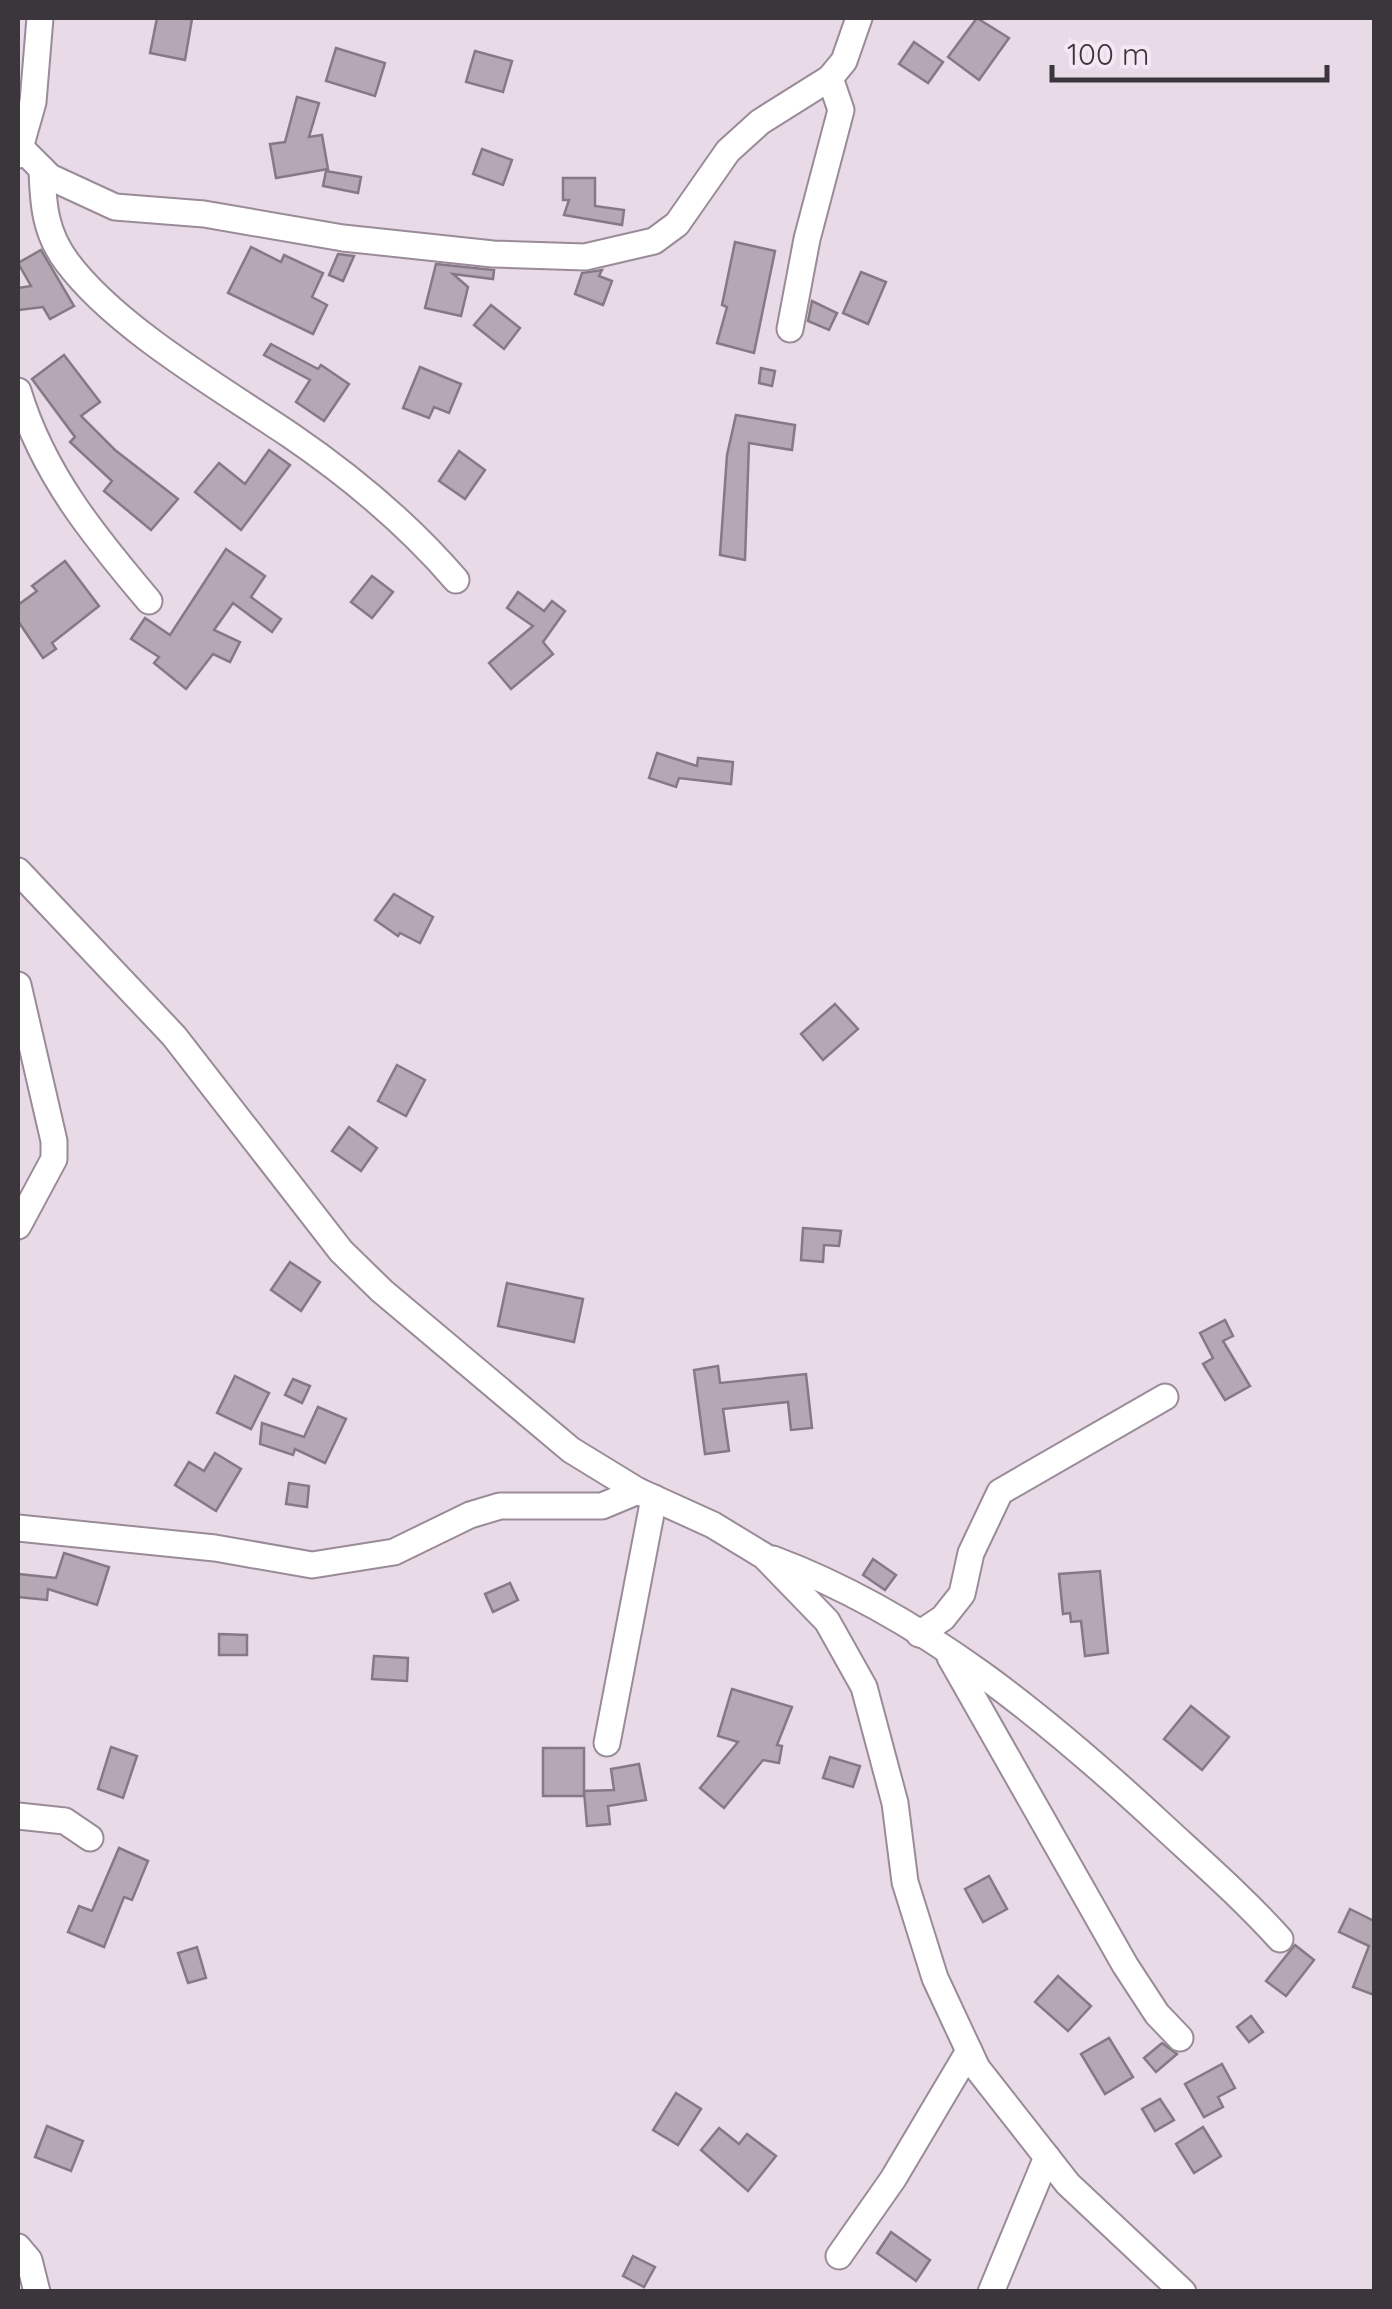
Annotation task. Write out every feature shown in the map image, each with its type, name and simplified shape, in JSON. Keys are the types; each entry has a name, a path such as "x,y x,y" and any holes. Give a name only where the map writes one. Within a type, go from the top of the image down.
{"street":[{"path":"40,18 33,102 19,152 68,188 115,207 204,214 343,238 526,257 586,258 654,241 677,224 709,172 760,122 830,78 844,61 859,18"},
{"path":"790,329 807,239 841,110 830,78"},
{"path":"42,168 44,215 50,234 68,263 90,286 172,355 384,504 456,580"},
{"path":"18,391 60,486 85,525 149,601"},
{"path":"18,871 174,1036 341,1251 468,1368 571,1450 646,1495 713,1525 764,1556 825,1578 948,1652 1066,1738 1280,1939"},
{"path":"18,985 54,1141 54,1159 18,1226"},
{"path":"919,1634 943,1618 962,1594 970,1553 1000,1492 1165,1397"},
{"path":"18,1528 215,1548 312,1564 394,1552 470,1515 500,1506 602,1506 646,1495"},
{"path":"607,1743 646,1495"},
{"path":"764,1556 827,1620 864,1687 895,1803 905,1882 935,1978 977,2068 1068,2184 1183,2292"},
{"path":"948,1652 1125,1965 1157,2014 1180,2038"},
{"path":"18,1816 65,1821 90,1838"},
{"path":"839,2256 893,2179 969,2051"},
{"path":"991,2292 1047,2157"},
{"path":"18,2247 29,2260 37,2292"}],"building":[{"path":"157,18 192,19 185,60 150,53"},
{"path":"977,18 1009,38 979,80 948,57"},
{"path":"914,42 943,62 928,83 899,64"},
{"path":"336,48 385,63 375,96 326,81"},
{"path":"475,51 512,61 503,92 466,82"},
{"path":"297,97 319,103 309,137 322,135 328,169 276,178 270,144 285,142"},
{"path":"482,149 512,160 503,185 473,174"},
{"path":"326,171 361,177 358,193 323,186"},
{"path":"563,178 595,178 595,206 624,210 622,225 564,215 569,200 563,200"},
{"path":"735,242 775,251 754,353 717,343 727,307 722,305"},
{"path":"251,247 281,262 284,255 323,273 312,297 327,305 313,334 228,293"},
{"path":"41,250 74,306 50,319 43,307 18,310 18,288 31,286 18,263"},
{"path":"338,254 354,256 343,281 329,275"},
{"path":"436,264 494,270 493,279 453,274 468,287 461,316 425,308"},
{"path":"602,270 599,276 612,281 603,305 575,294 582,273"},
{"path":"861,272 886,282 868,324 843,313"},
{"path":"812,301 837,313 829,330 808,321"},
{"path":"491,305 520,328 504,349 474,325"},
{"path":"271,344 318,369 321,365 349,384 324,421 296,402 310,380 264,355"},
{"path":"64,355 100,402 81,416 115,450 178,499 151,530 104,491 112,481 70,442 75,437 32,379"},
{"path":"420,367 461,384 449,413 434,407 429,418 403,408"},
{"path":"761,368 775,371 772,386 759,383"},
{"path":"736,415 795,425 792,450 749,443 745,560 720,555 727,455"},
{"path":"269,450 290,465 241,530 195,492 219,463 245,484"},
{"path":"459,451 485,470 465,499 439,481"},
{"path":"226,549 265,576 251,597 281,619 272,632 233,603 214,630 240,642 230,662 213,654 186,689 154,663 159,657 131,639 145,618 170,635"},
{"path":"65,561 99,606 52,643 56,649 43,658 18,621 18,605 37,591 32,586"},
{"path":"372,576 393,592 372,618 351,602"},
{"path":"518,592 544,611 552,601 565,611 543,642 553,654 511,689 489,663 533,626 507,608"},
{"path":"657,753 697,766 698,758 733,762 731,784 679,778 676,787 649,778"},
{"path":"394,894 433,917 420,943 400,933 398,936 375,920"},
{"path":"835,1004 858,1029 823,1060 801,1034"},
{"path":"397,1065 425,1080 406,1116 378,1101"},
{"path":"349,1127 377,1148 361,1171 332,1151"},
{"path":"803,1228 841,1231 839,1246 824,1245 823,1262 801,1260"},
{"path":"290,1262 320,1282 301,1311 271,1290"},
{"path":"507,1283 583,1299 574,1342 498,1326"},
{"path":"1225,1320 1233,1336 1223,1341 1250,1386 1225,1400 1203,1364 1213,1358 1200,1333"},
{"path":"718,1366 720,1383 806,1374 812,1428 791,1430 788,1402 723,1409 729,1451 705,1454 694,1370"},
{"path":"235,1376 269,1393 251,1429 217,1413"},
{"path":"293,1379 310,1386 302,1403 285,1395"},
{"path":"318,1407 346,1419 325,1463 295,1449 293,1455 260,1444 262,1423 304,1437"},
{"path":"215,1453 241,1469 216,1511 175,1485 189,1462 204,1471"},
{"path":"289,1483 309,1486 307,1507 286,1504"},
{"path":"64,1553 109,1567 97,1605 48,1589 47,1600 18,1597 18,1574 56,1578"},
{"path":"873,1559 896,1575 885,1590 863,1575"},
{"path":"1100,1571 1108,1653 1085,1656 1081,1621 1071,1622 1070,1613 1063,1614 1059,1574"},
{"path":"510,1583 518,1600 493,1612 485,1594"},
{"path":"219,1634 247,1635 247,1655 219,1655"},
{"path":"374,1656 408,1658 407,1681 372,1679"},
{"path":"732,1689 792,1707 777,1745 782,1746 779,1763 763,1760 724,1808 700,1788 738,1742 718,1736"},
{"path":"1191,1706 1229,1737 1202,1770 1164,1739"},
{"path":"111,1747 137,1756 123,1798 98,1789"},
{"path":"543,1748 584,1748 584,1796 543,1796"},
{"path":"830,1757 860,1766 853,1787 823,1778"},
{"path":"639,1764 646,1800 608,1806 610,1824 587,1826 584,1791 614,1790 611,1769"},
{"path":"119,1848 148,1861 132,1900 124,1897 104,1947 68,1932 79,1906 92,1911"},
{"path":"989,1876 1007,1909 983,1922 965,1889"},
{"path":"1350,1909 1374,1921 1374,1995 1353,1987 1369,1946 1339,1932"},
{"path":"1295,1945 1314,1960 1286,1996 1266,1981"},
{"path":"197,1947 206,1978 188,1983 178,1953"},
{"path":"1058,1976 1091,2006 1068,2031 1035,2002"},
{"path":"1251,2016 1263,2032 1249,2042 1237,2027"},
{"path":"1109,2038 1133,2077 1105,2094 1081,2054"},
{"path":"1162,2043 1177,2054 1156,2072 1144,2058"},
{"path":"1222,2064 1235,2088 1218,2097 1223,2107 1204,2117 1185,2084"},
{"path":"676,2093 701,2109 678,2145 653,2130"},
{"path":"1160,2099 1174,2120 1155,2131 1142,2109"},
{"path":"47,2126 83,2141 71,2171 35,2157"},
{"path":"1203,2127 1221,2156 1194,2173 1176,2144"},
{"path":"719,2128 739,2144 747,2134 776,2156 748,2191 701,2150"},
{"path":"891,2232 930,2260 916,2281 877,2253"},
{"path":"633,2256 655,2267 644,2287 623,2276"}]}
